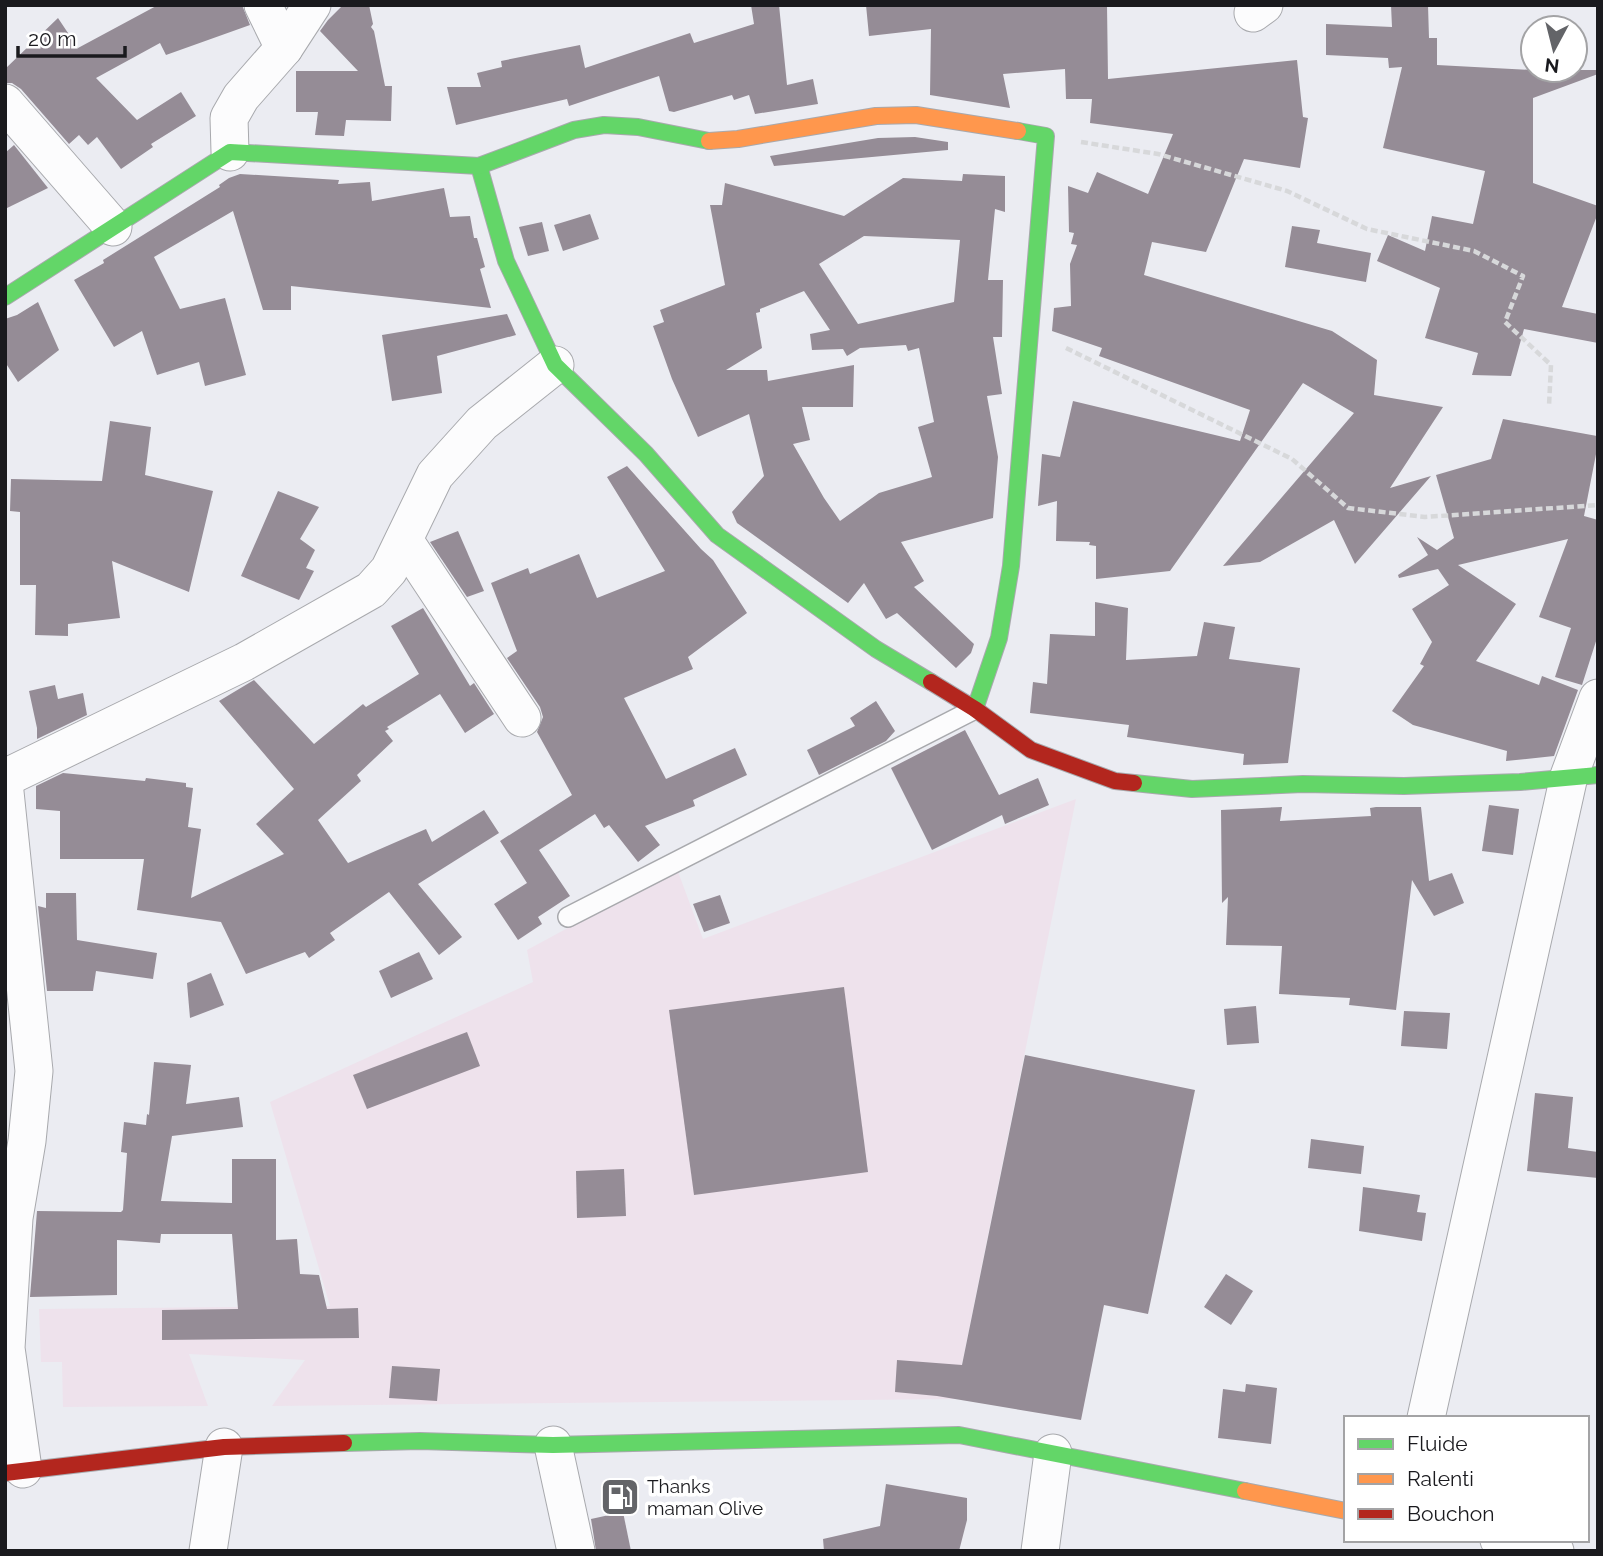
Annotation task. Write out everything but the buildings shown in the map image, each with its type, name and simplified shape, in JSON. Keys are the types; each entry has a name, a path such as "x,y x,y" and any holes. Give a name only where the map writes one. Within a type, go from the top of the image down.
{"street":[{"path":"263,5 284,48"},
{"path":"230,152 229,118 241,97 284,48 312,5"},
{"path":"5,103 113,227"},
{"path":"5,297 230,152 479,166 574,130 604,125 638,127 704,141 738,139 876,116 916,115 1045,136 1011,566 999,638 975,709"},
{"path":"479,166 506,261 555,365 646,454 717,535 772,578 876,649 975,709 1031,750 1115,781 1192,789 1520,782 1583,775"},
{"path":"5,778 244,662 370,590 389,570 435,475 482,424 555,365"},
{"path":"404,540 523,718"},
{"path":"1426,1416 1583,775 1598,698"},
{"path":"5,792 34,1071 27,1140 14,1218 6,1348 14,1471 224,1447 420,1441 553,1445 959,1435 1344,1511"},
{"path":"553,1445 576,1551"},
{"path":"208,1551 224,1447"},
{"path":"1040,1551 1053,1453"},
{"path":"1509,1542 1555,1551"}],"lane":[{"path":"568,917 975,709"}],"path":[{"path":"1045,136 1158,154 1287,191 1367,229 1474,251 1523,276 1505,322 1551,365 1549,406"},
{"path":"1031,330 1292,460 1348,508 1425,517 1598,505"}],"shaded area":[{"path":"1076,799 955,1399 272,1406 305,1360 189,1354 208,1406 63,1407 62,1362 41,1362 39,1309 330,1306 270,1102 533,982 527,950 677,869 703,939"}],"traffic: fast":[{"path":"5,297 230,152 479,166 574,130 604,125 638,127 709,141"},
{"path":"975,709 999,638 1011,566 1046,136 1018,131"},
{"path":"479,166 506,261 555,365 646,454 717,535 876,649 931,682"},
{"path":"1134,783 1192,789 1303,784 1404,786 1520,782 1598,775"},
{"path":"344,1443 420,1441 553,1445 959,1435 1245,1491"}],"traffic: slow":[{"path":"709,141 738,139 876,116 916,115 1018,131"},
{"path":"1245,1491 1344,1511"}],"traffic: jam":[{"path":"931,682 975,709 1031,750 1115,781 1134,783"},
{"path":"5,1473 224,1447 344,1443"}],"place":[{"name":"Thanks maman Olive","path":"620,1497"}]}
